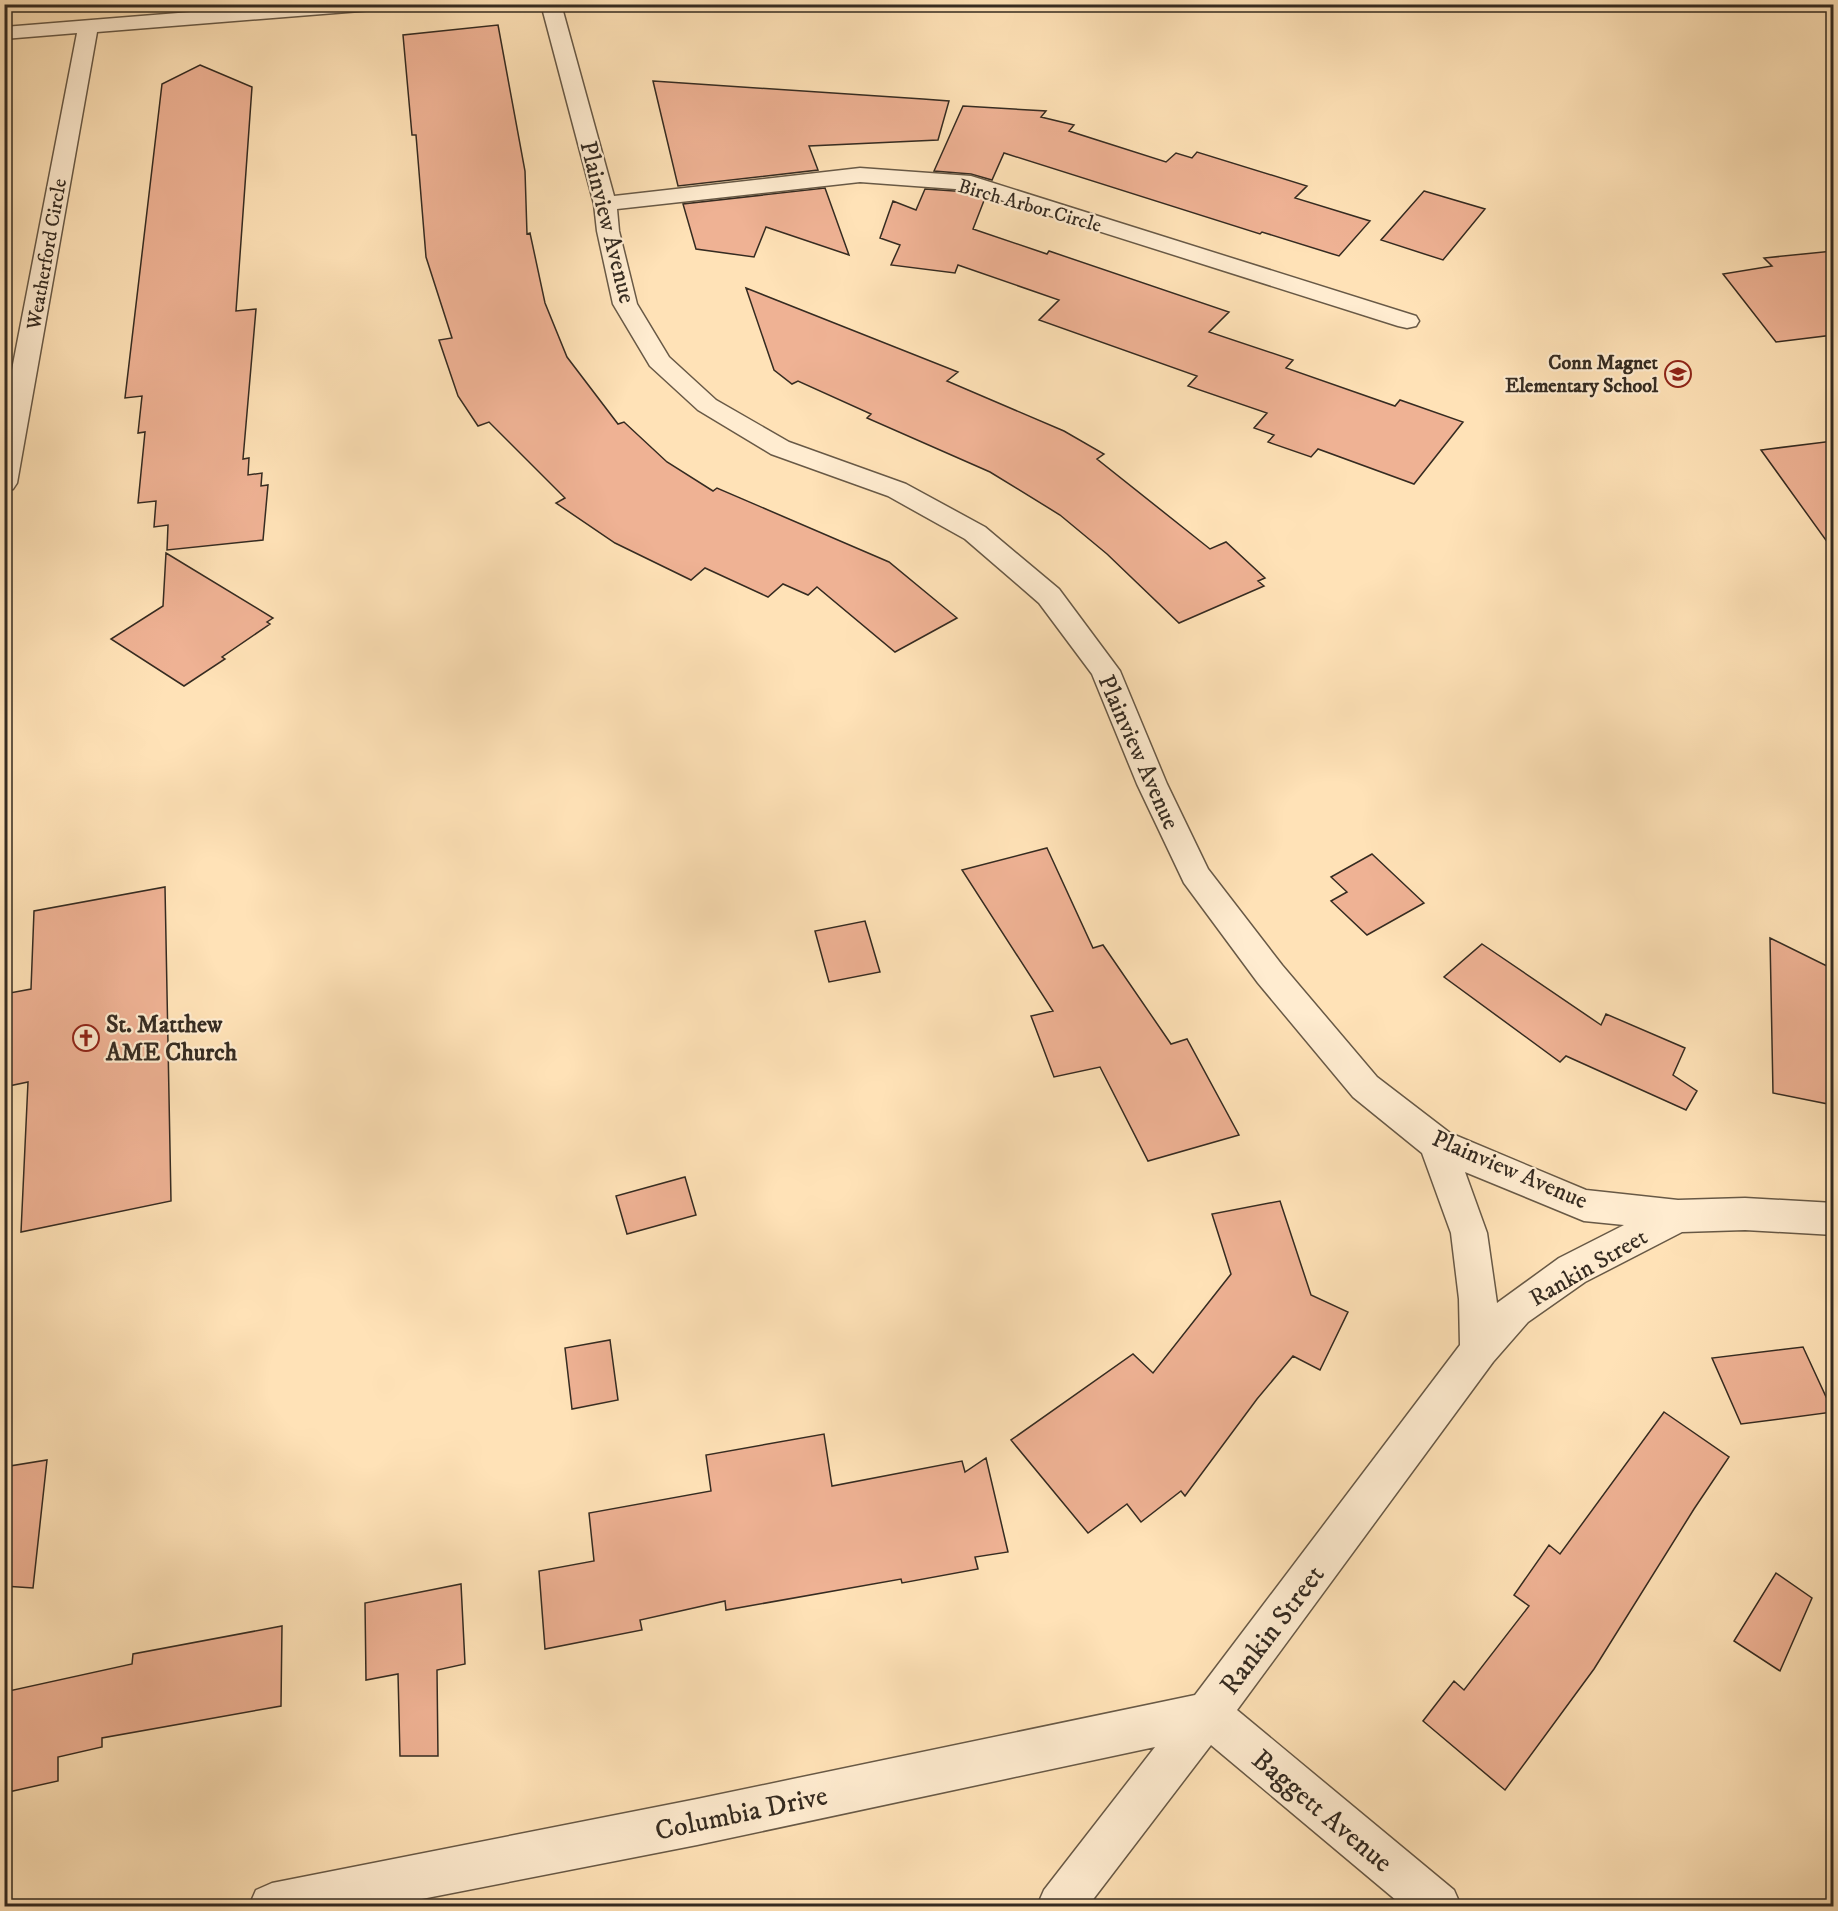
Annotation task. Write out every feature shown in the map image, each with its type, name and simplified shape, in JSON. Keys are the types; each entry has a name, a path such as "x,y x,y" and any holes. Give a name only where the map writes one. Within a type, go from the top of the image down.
{"street":[{"path":"4,33 374,4"},
{"name":"Plainview Avenue","path":"551,4 605,204 608,231 625,304 659,361 707,405 780,448 897,490 975,533 1049,596 1105,671 1152,784 1195,875 1270,974 1365,1087 1437,1144 1584,1205 1678,1216 1745,1214 1833,1219"},
{"name":"Weatherford Circle","path":"4,483 88,26"},
{"name":"Birch Arbor Circle","path":"605,204 860,175 971,183 1407,321"},
{"path":"1437,1144 1469,1233 1478,1299 1479,1350"},
{"name":"Rankin Street","path":"1060,1906 1208,1714 1479,1350 1515,1310 1572,1270 1678,1216"},
{"name":"Columbia Drive","path":"272,1906 697,1822 1208,1714"},
{"name":"Baggett Avenue","path":"1208,1714 1438,1906"}],"building":[{"path":"498,25 525,171 527,234 530,233 545,303 567,357 618,424 624,422 667,462 713,491 717,488 889,562 957,618 895,652 817,587 808,595 783,584 768,597 705,568 691,580 615,543 556,503 565,498 489,422 478,426 458,396 439,340 452,338 426,257 416,135 412,135 403,35"},
{"path":"200,65 252,87 236,311 256,309 243,459 249,458 248,475 262,473 261,486 268,485 263,540 167,550 168,525 154,527 156,501 138,503 145,432 138,433 142,396 125,398 162,84"},
{"path":"653,81 949,101 938,140 809,146 818,170 678,186"},
{"path":"963,106 1046,111 1041,117 1074,125 1069,131 1166,162 1176,153 1192,158 1197,152 1307,186 1295,198 1370,221 1339,256 1262,232 1260,234 1004,153 992,180 971,174 934,171"},
{"path":"825,188 849,255 766,227 754,257 696,249 683,204"},
{"path":"925,189 969,192 985,198 973,229 1047,254 1049,251 1229,312 1209,332 1293,360 1286,368 1395,406 1400,400 1463,422 1414,484 1318,449 1311,457 1268,442 1274,435 1254,428 1267,413 1188,386 1197,376 1039,320 1059,300 958,265 955,273 891,265 900,245 880,238 893,201 916,210"},
{"path":"1424,191 1485,209 1443,260 1381,240"},
{"path":"1833,251 1833,335 1776,342 1723,274 1772,266 1764,258"},
{"path":"746,288 958,372 947,381 1064,431 1104,454 1097,459 1210,549 1226,542 1265,578 1258,581 1264,586 1179,623 1107,554 1060,515 990,472 867,418 871,414 798,381 792,384 774,370"},
{"path":"1833,441 1833,550 1761,450"},
{"path":"166,553 273,618 267,622 270,624 222,657 225,659 184,686 111,639 163,606"},
{"path":"1047,848 1093,948 1103,945 1171,1044 1187,1039 1239,1135 1148,1161 1100,1067 1054,1077 1031,1016 1053,1011 962,870"},
{"path":"1372,854 1424,903 1367,935 1331,901 1347,892 1331,877"},
{"name":"St. Matthew AME Church","path":"165,887 171,1201 21,1232 28,1082 4,1087 4,994 31,989 34,911"},
{"path":"865,921 880,972 829,982 815,931"},
{"path":"1770,938 1833,969 1833,1105 1773,1093"},
{"path":"1482,944 1601,1025 1606,1014 1685,1048 1673,1075 1697,1091 1686,1110 1566,1056 1560,1062 1444,977"},
{"path":"685,1177 696,1215 627,1234 616,1196"},
{"path":"1280,1201 1311,1295 1348,1312 1320,1370 1293,1356 1257,1399 1185,1496 1181,1491 1141,1522 1127,1504 1088,1533 1011,1440 1133,1354 1153,1373 1231,1274 1212,1214"},
{"path":"610,1340 618,1400 572,1409 565,1348"},
{"path":"1803,1347 1833,1412 1741,1424 1712,1358"},
{"path":"1664,1412 1729,1457 1594,1669 1505,1790 1423,1721 1454,1681 1464,1690 1529,1606 1514,1595 1549,1545 1560,1554"},
{"path":"824,1434 832,1486 962,1461 965,1472 986,1458 1008,1552 975,1557 978,1569 902,1583 901,1579 726,1610 725,1601 640,1620 642,1630 545,1649 539,1571 594,1561 589,1513 711,1491 706,1455"},
{"path":"47,1460 33,1588 4,1586 4,1467"},
{"path":"1776,1573 1812,1598 1780,1671 1734,1641"},
{"path":"461,1584 465,1664 437,1670 438,1756 400,1756 398,1674 366,1680 365,1603"},
{"path":"282,1626 281,1706 102,1738 102,1747 58,1757 58,1781 4,1793 4,1692 132,1664 133,1654"}],"place":[{"name":"Conn Magnet Elementary School","path":"1678,374"},
{"name":"St. Matthew AME Church","path":"86,1038"}]}
